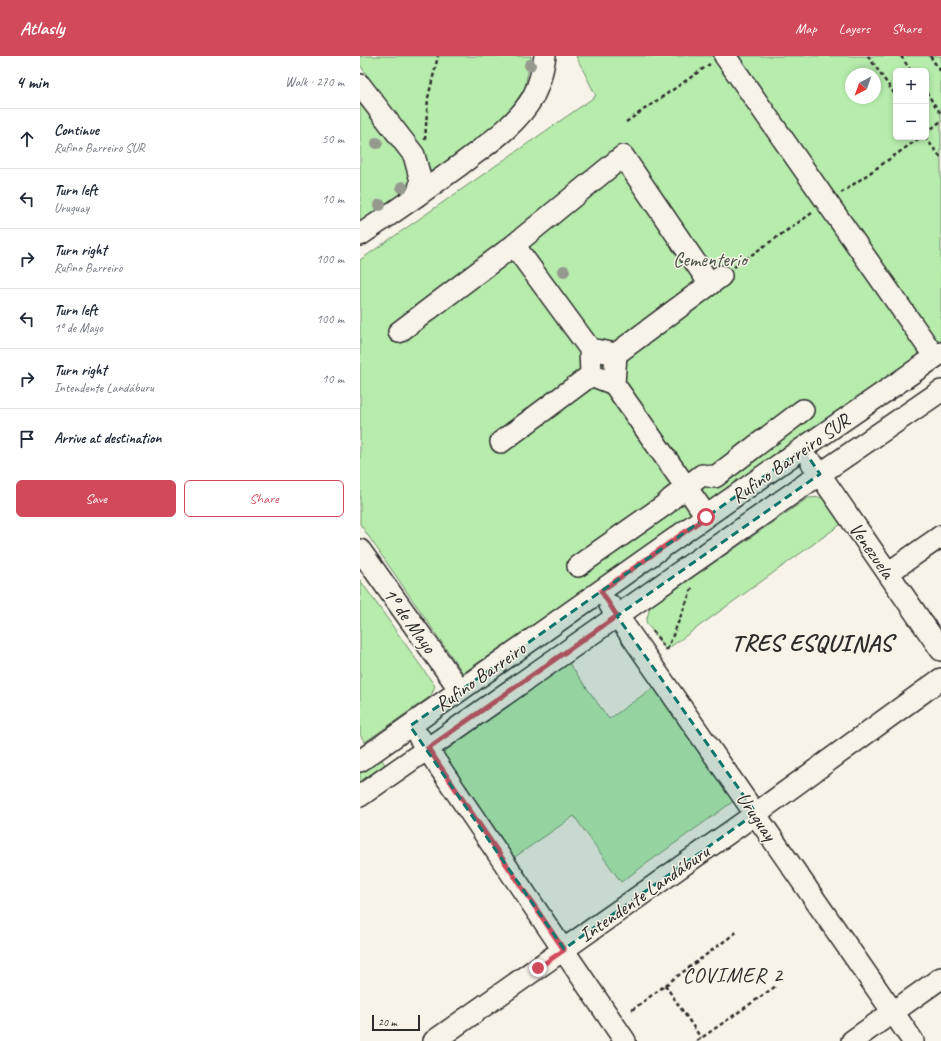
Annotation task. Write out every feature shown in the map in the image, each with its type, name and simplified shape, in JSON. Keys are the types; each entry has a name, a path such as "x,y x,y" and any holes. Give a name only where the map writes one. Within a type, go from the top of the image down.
{"street":[{"path":"360,235 417,196 495,139 518,117 533,96 544,66 545,56"},
{"path":"720,58 938,355"},
{"path":"360,85 414,155 421,181 417,196"},
{"path":"399,332 514,245 623,156 715,280 616,354 590,349"},
{"path":"514,245 590,349 591,376"},
{"path":"614,384 616,354"},
{"name":"Rufino Barreiro SUR","path":"601,591 938,355"},
{"path":"591,376 614,384 706,517"},
{"path":"501,442 591,376"},
{"name":"Rufino Barreiro SUR","path":"617,616 941,391"},
{"path":"578,566 666,504 702,476 715,477 803,410"},
{"name":"Venezuela","path":"803,449 941,650"},
{"path":"888,573 941,536"},
{"name":"1º de Mayo","path":"360,550 460,690"},
{"name":"Uruguay","path":"601,591 913,1041"},
{"name":"Rufino Barreiro","path":"360,761 601,591"},
{"name":"Rufino Barreiro","path":"360,796 617,616"},
{"name":"Intendente Landáburu","path":"434,1041 756,813 941,679"},
{"path":"410,726 428,748 626,1041"},
{"path":"852,1041 941,978"}],"path":[{"path":"425,141 428,98 438,56"},
{"path":"868,56 893,92"},
{"path":"901,56 909,68"},
{"path":"930,56 941,72"},
{"path":"626,122 720,58"},
{"path":"929,96 941,114"},
{"path":"929,131 941,121"},
{"path":"927,140 941,158"},
{"path":"666,650 696,580"},
{"path":"632,1010 738,931"},
{"path":"665,985 702,1038"},
{"path":"697,1041 776,986"}],"highlighted area":[{"path":"803,449 820,474 617,616 756,813 564,949 410,726"}],"green space":[{"path":"360,56 531,57 525,87 513,106 500,122 429,179 412,141 360,65"},
{"name":"Cementerio","path":"576,56 941,56 941,342 463,673 360,524 360,260 596,96"},
{"path":"360,100 400,149 415,177 413,189 360,226"},
{"path":"823,497 844,522 666,650 646,622 650,607 808,498"},
{"path":"360,580 435,686 431,696 365,742 360,735"},
{"path":"569,663 609,719 657,685 738,798 621,882 574,816 512,859 438,756"},
{"path":"380,757 386,766 360,784 360,771"}],"district":[{"name":"TRES ESQUINAS","path":"812,643"},
{"name":"COVIMER 2","path":"733,975"}],"route":[{"path":"538,968 564,950 428,748 617,616 601,591 706,517"}]}
